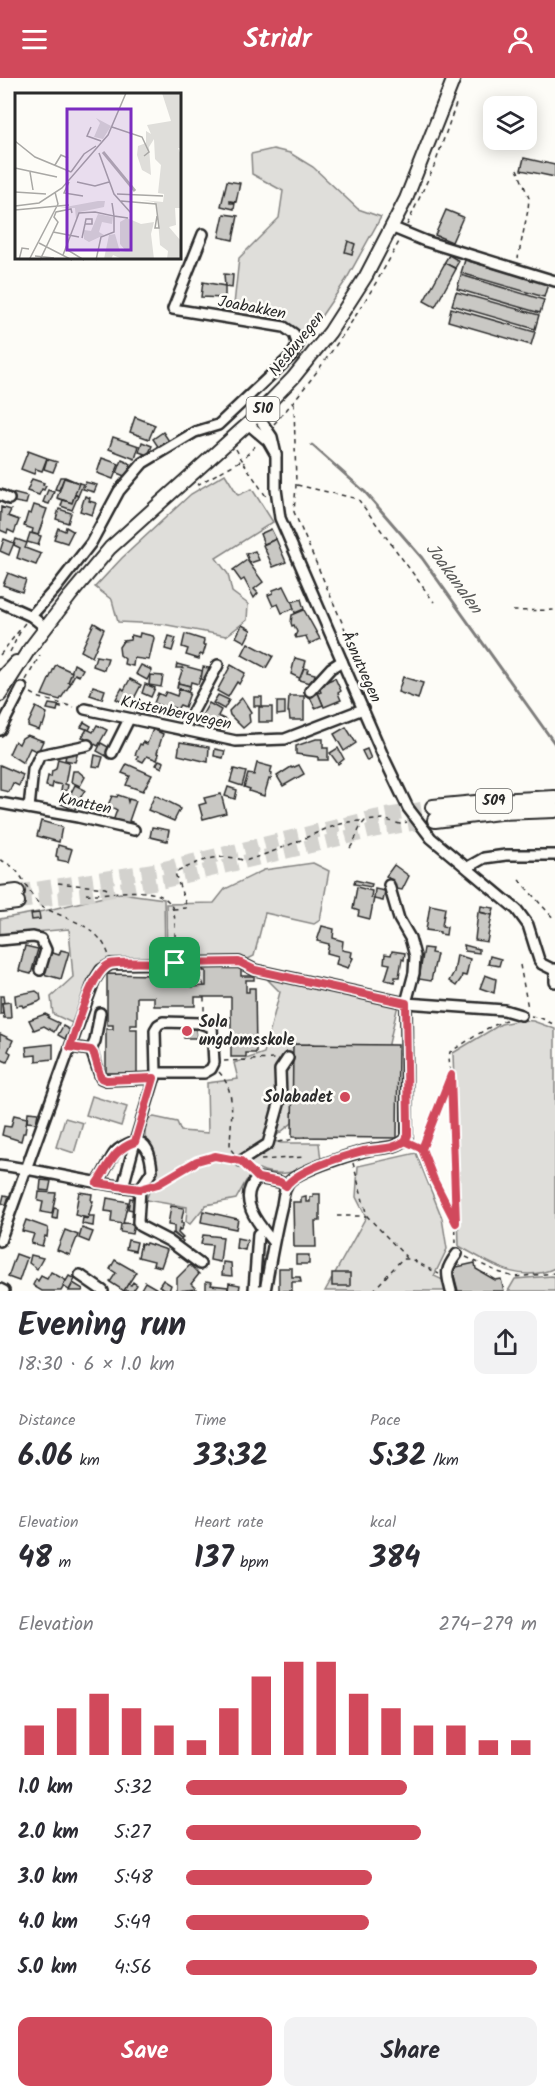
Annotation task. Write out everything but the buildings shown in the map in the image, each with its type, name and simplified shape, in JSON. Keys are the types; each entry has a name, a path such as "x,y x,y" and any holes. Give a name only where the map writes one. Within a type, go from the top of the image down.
{"highway":[{"name":"509","path":"555,798 497,801 434,814 555,810"},
{"path":"0,894 17,897 0,904"}],"main road":[{"name":"Nesbuvegen","path":"0,695 4,678 34,653 46,628 110,548 253,420 293,378 330,332 366,276 406,199 435,121 447,78"},
{"name":"Nesbuvegen","path":"435,121 446,101 454,78"}],"street":[{"path":"391,227 425,242 555,281"},
{"name":"Joabakken","path":"31,616 91,543 119,491 143,463 195,432 218,425 291,356 298,345 294,334 284,327 173,309 203,234"},
{"name":"Åsnutvegen","path":"253,420 276,455 276,489 280,518 408,808 431,837 517,910 528,925 539,960 555,970"},
{"path":"0,602 31,616 46,628"},
{"path":"310,691 331,668 342,661"},
{"path":"183,730 218,665"},
{"path":"0,730 25,690 4,678"},
{"name":"Kristenbergvegen","path":"85,710 236,741 285,739 363,708"},
{"path":"112,753 129,719"},
{"path":"29,808 33,770 40,755 88,745"},
{"name":"Knatten","path":"0,803 134,830"},
{"path":"468,867 484,858 506,855 555,855"},
{"path":"263,1230 258,1234 254,1290 265,1291 286,1186 295,1177 351,1155 365,1150 394,1147 405,1141 408,1135 406,1003 414,973 415,956 408,931 399,919 389,885"},
{"path":"0,940 33,937 40,939 46,950 40,970"},
{"path":"0,1241 94,981 101,970 111,964 239,962 255,970 406,1003 504,1010 522,1015"},
{"path":"555,970 555,982"},
{"path":"91,1050 100,1013"},
{"path":"70,1047 91,1050 101,1078 106,1080 155,1076 204,1072 213,1067 212,1026 200,1023 163,1022 155,1030 155,1076 123,1187"},
{"path":"241,1161 268,1144 281,1097 280,1070 288,1058"},
{"path":"97,1183 114,1154 122,1146 135,1142 142,1143 150,1153 152,1171 140,1189 138,1222 140,1226 169,1241 200,1264"},
{"path":"0,1165 140,1189"},
{"path":"273,1242 250,1208 247,1192 250,1185 258,1178 280,1182 286,1186"},
{"path":"451,1291 448,1266 457,1254"},
{"path":"80,1275 103,1291"},
{"path":"0,1289 4,1291"}],"path":[{"path":"403,233 435,164 459,97"},
{"path":"516,268 529,198 517,169"},
{"path":"294,402 296,485 294,512 354,650"},
{"path":"190,490 242,460 259,441"},
{"path":"236,448 280,518"},
{"path":"296,485 358,499 434,602"},
{"path":"513,611 555,610"},
{"path":"0,656 23,626 7,656"},
{"path":"34,653 25,690 40,698 85,710"},
{"path":"173,909 188,908 175,873 191,866 219,856 234,857 244,861 286,847 352,820 383,819 400,824 411,822"},
{"path":"350,848 357,839 359,827 365,821"},
{"path":"0,860 20,872 42,907 82,924 97,934 106,946 111,964"},
{"path":"519,880 555,920"},
{"path":"58,883 105,888 112,892"},
{"path":"86,894 152,893 166,898 173,909 175,963"},
{"path":"199,962 200,978 204,986"},
{"path":"520,965 528,1007 522,1015"},
{"path":"204,997 204,1015"},
{"path":"555,1025 541,1018 522,1015 488,1028 450,1052 449,1056 457,1254 514,1277 555,1273"},
{"path":"228,1060 288,1058"},
{"path":"213,1067 226,1080 231,1092 230,1148 241,1161"},
{"path":"451,1075 422,1149 434,1180 456,1223"},
{"path":"268,1144 306,1137"},
{"path":"405,1141 422,1149"},
{"path":"351,1155 367,1216 407,1258 448,1279"},
{"path":"140,1189 158,1184 188,1165 207,1157 241,1161"},
{"path":"262,1160 304,1157"},
{"path":"337,1216 367,1216"},
{"path":"373,1291 397,1263 407,1258"}],"shaded area":[{"path":"273,149 290,153 313,167 358,209 381,217 346,280 307,337 279,319 233,314 239,258 279,218 283,191 252,174 251,154"},
{"path":"225,474 238,495 252,489 273,522 216,558 228,574 232,592 248,604 247,620 226,636 162,624 118,622 112,600 95,587 122,558 191,494"},
{"path":"313,863 329,871 320,920 314,924 265,913 254,956 248,959 167,961 166,904 214,903 225,889 264,870"},
{"path":"120,893 164,899 165,958 113,959 105,963 88,987 72,1023 53,1014 51,997 73,977 69,929 0,935 0,919"},
{"path":"268,980 294,980 398,1005 384,1065 310,1043 297,1055 292,1123 271,1140 281,1143 319,1143 321,1161 283,1173 259,1169 246,1181 236,1199 206,1205 190,1224 186,1222 187,1207 146,1200 156,1173 155,1155 145,1140 145,1119 154,1117 177,1122 181,1131 208,1133 207,1083 238,1079 234,1063 264,1053 280,992"},
{"path":"521,1020 533,1021 555,1029 555,1268 542,1273 529,1274 505,1270 459,1246 453,1053 501,1024"},
{"path":"92,1096 127,1107 121,1126 86,1115"},
{"path":"65,1118 83,1123 74,1153 56,1147"},
{"path":"416,1153 442,1218 447,1249 434,1276 443,1280 448,1291 325,1291 366,1217 356,1197 358,1166"},
{"path":"555,1277 555,1291 508,1291 515,1279"}],"waterway":[{"name":"Joakanalen","path":"312,445 365,492 422,558 555,744"}],"tunnel":[{"path":"17,892 160,869 375,817 433,807"},
{"path":"17,902 91,894 164,881 377,830 435,820"}],"place":[{"name":"Sola ungdomsskole","path":"187,1031"},
{"name":"Solabadet","path":"345,1097"}],"route":[{"path":"175,963 111,964 101,970 94,981 70,1047 91,1050 101,1078 106,1080 154,1078 135,1142 122,1146 114,1154 97,1183 140,1189 158,1184 188,1165 215,1156 241,1161 258,1178 280,1182 286,1186 295,1177 344,1157 365,1150 394,1147 405,1141 422,1149 434,1180 456,1223 451,1075 422,1149 405,1141 408,1135 406,1003 255,970 239,962 175,963"}]}
